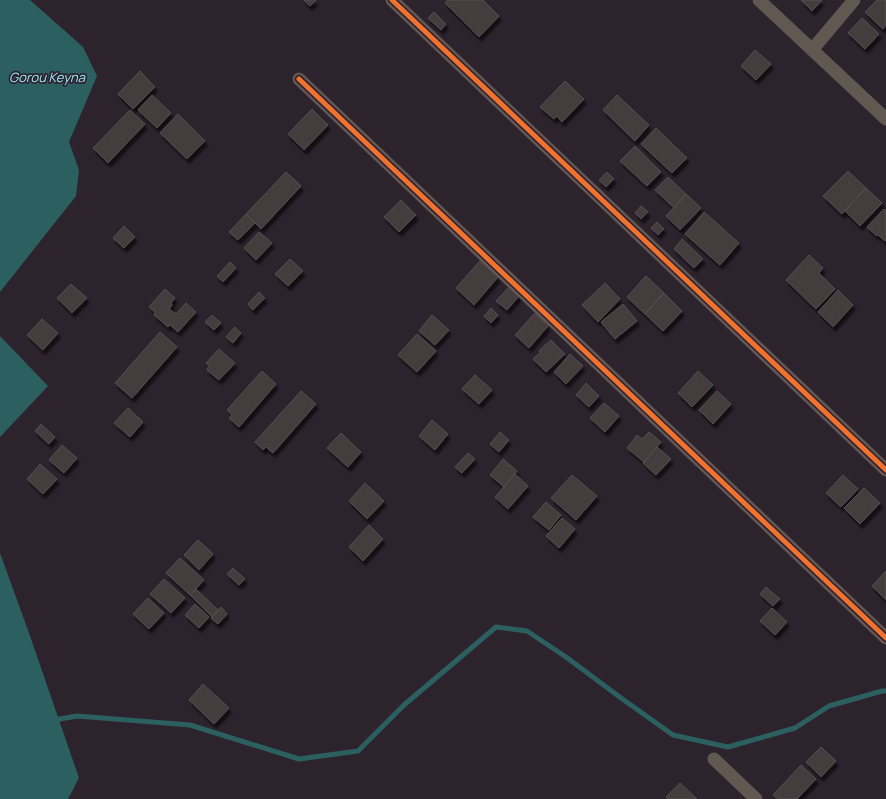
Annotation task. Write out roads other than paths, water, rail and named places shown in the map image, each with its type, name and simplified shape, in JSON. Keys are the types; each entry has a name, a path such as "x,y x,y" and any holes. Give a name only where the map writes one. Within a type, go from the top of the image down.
{"street":[{"path":"392,0 886,470"},
{"path":"759,0 886,119"},
{"path":"812,50 854,0"},
{"path":"299,79 886,638"},
{"path":"714,759 756,799"}],"water":[{"name":"Gorou Keyna","path":"0,0 30,0 83,47 97,76 69,142 79,170 76,196 0,292"},
{"path":"0,336 48,386 0,437"},
{"path":"0,553 79,778 68,799 0,799"}],"waterway":[{"path":"54,720 77,716 190,725 299,759 358,751 404,705 496,627 527,631 566,657 673,735 728,747 795,728 829,706 886,691"}]}
